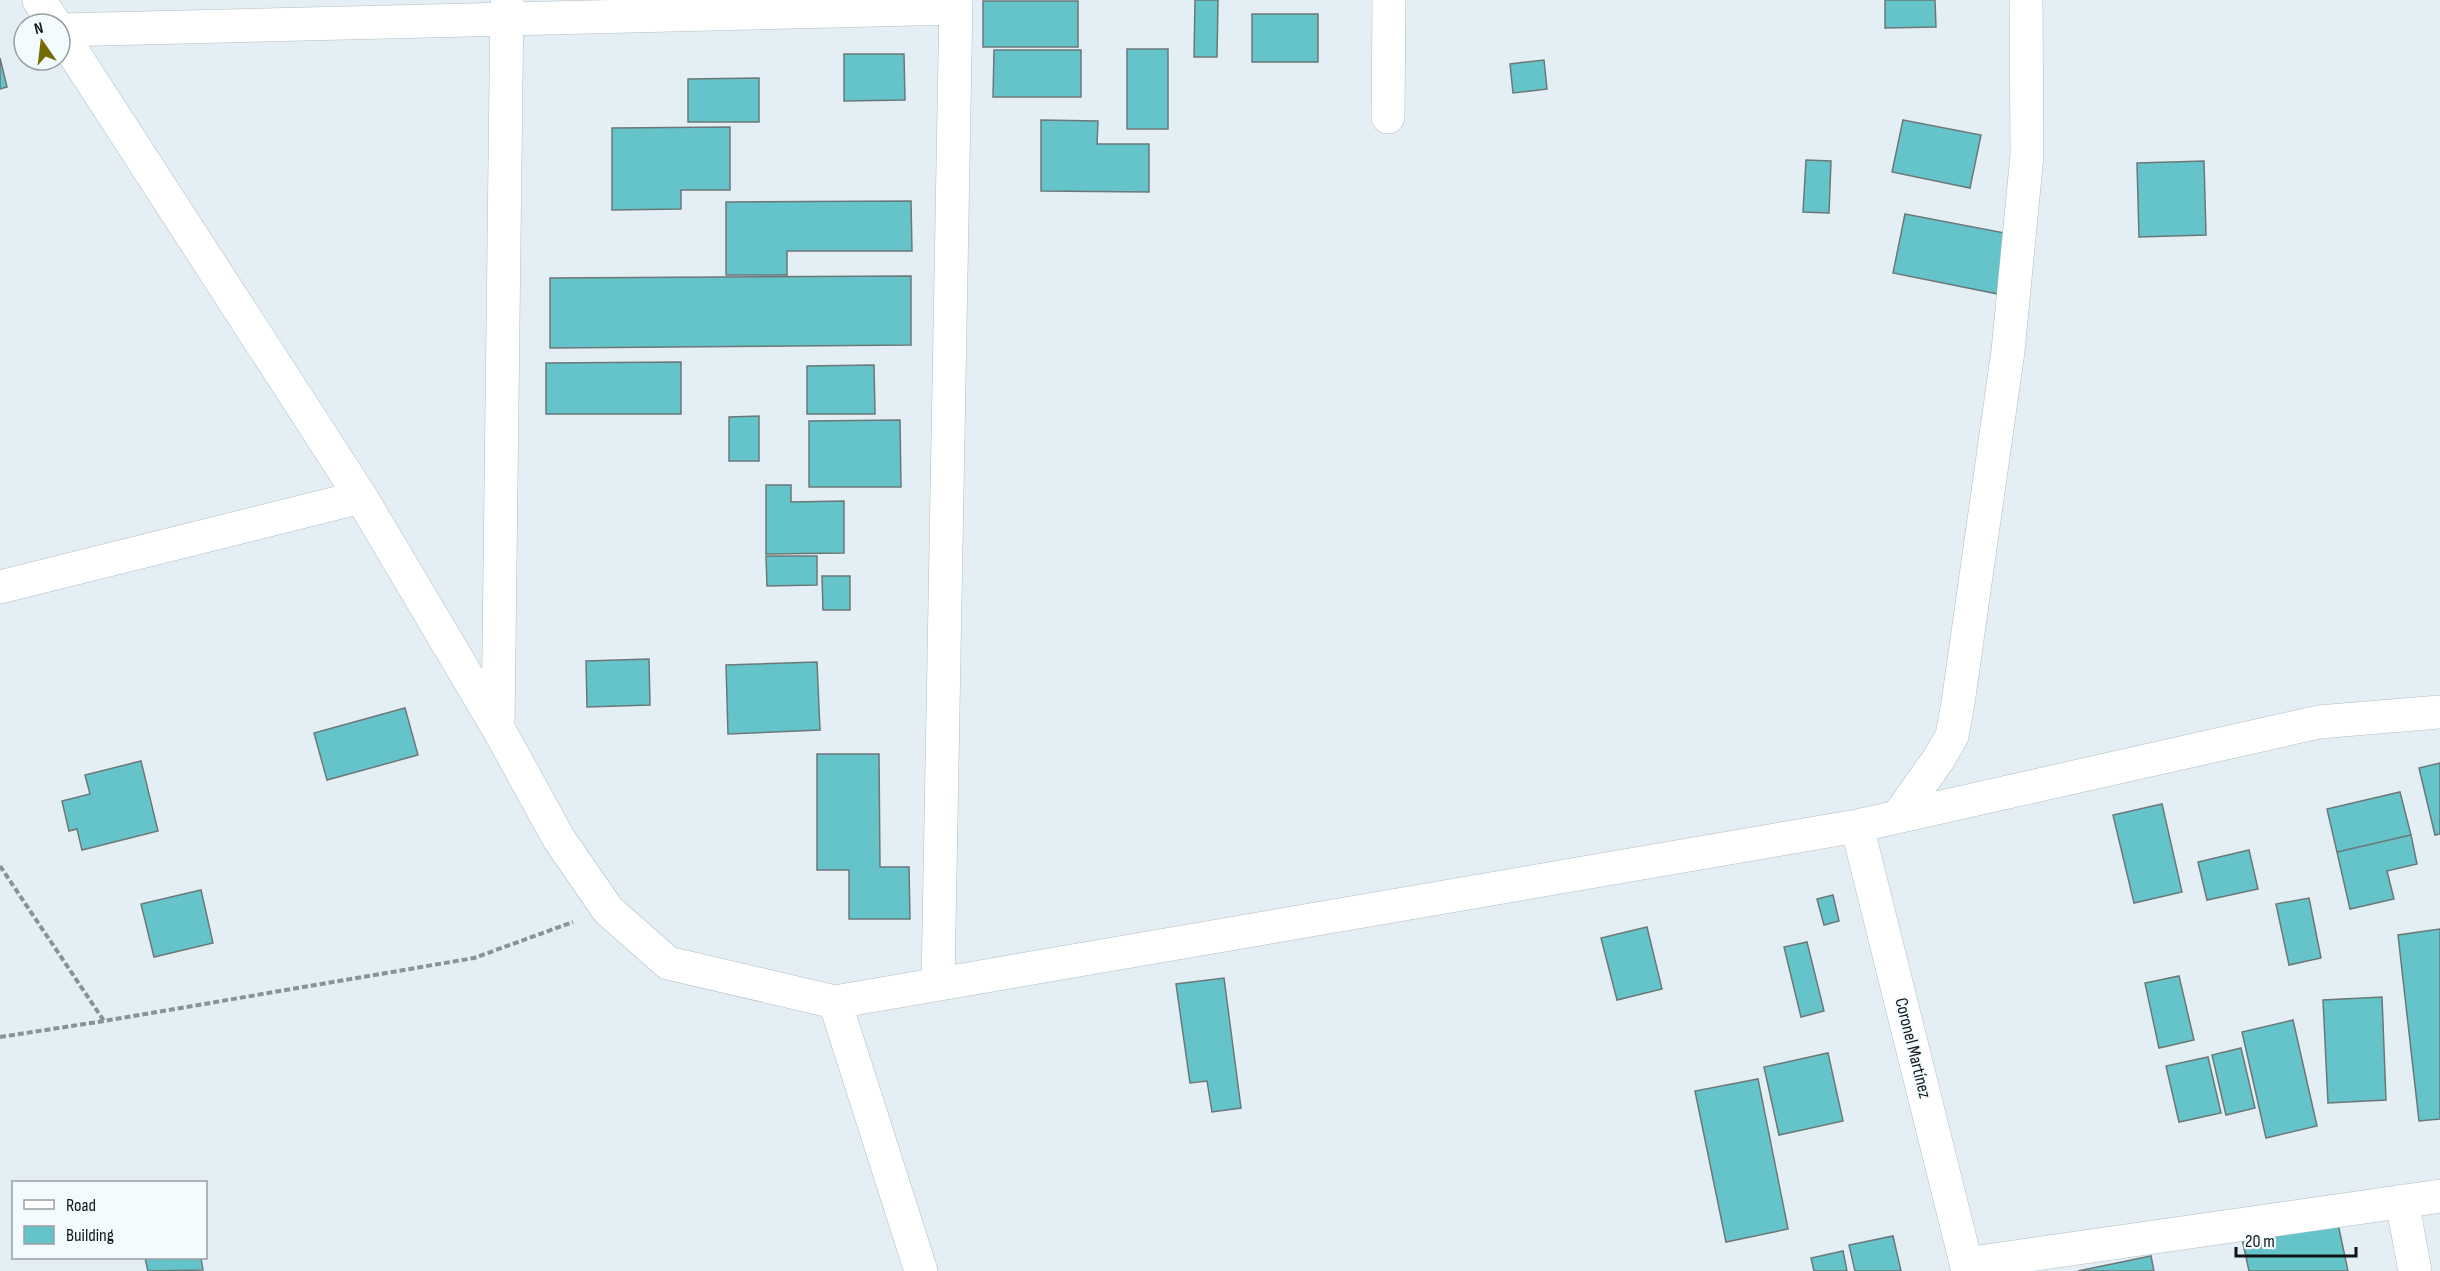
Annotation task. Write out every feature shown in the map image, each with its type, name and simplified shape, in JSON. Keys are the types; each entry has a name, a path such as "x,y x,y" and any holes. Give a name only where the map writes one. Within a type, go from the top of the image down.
{"street":[{"path":"1388,117 1389,0"},
{"path":"1898,816 1938,760 1952,736 1958,703 2008,351 2027,155 2026,0"},
{"path":"72,30 507,10 956,4 938,984"},
{"path":"498,728 507,10"},
{"path":"72,50 360,497 498,728 559,839 608,910 668,963 835,1002 1857,826 2319,722 2440,712"},
{"path":"0,587 360,497"},
{"name":"Coronel Martínez","path":"1857,826 1967,1267"},
{"path":"835,1002 921,1271"},
{"path":"1967,1267 2440,1196"},
{"path":"2402,1202 2415,1271"}],"path":[{"path":"0,866 104,1021"},
{"path":"0,1037 474,958 608,910"}],"building":[{"path":"1195,0 1218,0 1217,57 1194,57"},
{"path":"1885,0 1935,0 1936,27 1885,28"},
{"path":"983,1 1078,1 1078,47 983,47"},
{"path":"1252,14 1318,14 1318,62 1252,62"},
{"path":"1127,49 1168,49 1168,129 1127,129"},
{"path":"994,50 1081,50 1081,97 993,97"},
{"path":"844,54 904,54 905,100 844,101"},
{"path":"0,58 7,87 0,89"},
{"path":"1544,60 1547,89 1513,93 1510,64"},
{"path":"759,78 759,122 688,122 688,79"},
{"path":"1041,120 1098,121 1097,144 1149,144 1149,192 1041,191"},
{"path":"1903,120 1981,135 1970,188 1892,172"},
{"path":"730,127 730,190 681,190 681,209 612,210 612,128"},
{"path":"1806,160 1831,161 1829,213 1803,212"},
{"path":"2204,161 2206,235 2139,237 2137,163"},
{"path":"911,201 912,251 787,251 787,275 726,275 726,202"},
{"path":"1905,214 2010,234 1998,294 1893,273"},
{"path":"911,276 911,345 550,348 550,278"},
{"path":"681,362 681,414 546,414 546,363"},
{"path":"874,365 875,414 807,414 807,366"},
{"path":"759,416 759,461 729,461 729,417"},
{"path":"900,420 901,487 809,487 809,421"},
{"path":"766,485 791,485 791,502 844,501 844,553 766,554"},
{"path":"766,556 817,556 817,585 767,586"},
{"path":"822,576 850,576 850,610 823,610"},
{"path":"649,659 650,705 587,707 586,661"},
{"path":"817,662 820,730 728,734 726,665"},
{"path":"405,708 418,755 327,780 314,733"},
{"path":"817,754 879,754 880,867 909,867 910,919 849,919 849,870 817,870"},
{"path":"141,761 158,831 82,850 77,829 69,831 62,801 90,794 85,775"},
{"path":"2440,763 2440,834 2435,835 2419,768"},
{"path":"2400,792 2411,835 2337,852 2327,809"},
{"path":"2162,804 2182,892 2134,903 2113,815"},
{"path":"2411,835 2417,864 2387,871 2394,899 2350,909 2337,852"},
{"path":"2249,850 2258,889 2207,900 2198,862"},
{"path":"201,890 213,943 154,957 141,904"},
{"path":"1833,895 1839,921 1824,925 1817,899"},
{"path":"2309,898 2321,958 2289,965 2276,904"},
{"path":"1647,927 1662,989 1617,1000 1601,938"},
{"path":"2440,929 2440,1119 2419,1121 2398,935"},
{"path":"1807,942 1824,1011 1801,1017 1784,947"},
{"path":"2179,976 2194,1040 2159,1048 2145,983"},
{"path":"1224,978 1241,1108 1212,1112 1207,1081 1190,1083 1176,984"},
{"path":"2382,997 2386,1100 2328,1103 2323,1000"},
{"path":"2293,1020 2317,1126 2266,1138 2242,1032"},
{"path":"2241,1048 2255,1108 2226,1115 2212,1055"},
{"path":"1828,1053 1843,1121 1779,1135 1764,1067"},
{"path":"2208,1057 2221,1113 2179,1122 2166,1066"},
{"path":"1758,1079 1788,1229 1726,1242 1695,1091"},
{"path":"2337,1219 2348,1271 2249,1271 2242,1239"},
{"path":"1893,1236 1901,1271 1855,1271 1849,1245"},
{"path":"1843,1251 1847,1271 1814,1271 1811,1258"},
{"path":"2151,1256 2154,1271 2078,1271"},
{"path":"145,1259 201,1259 203,1270 148,1271"}]}
